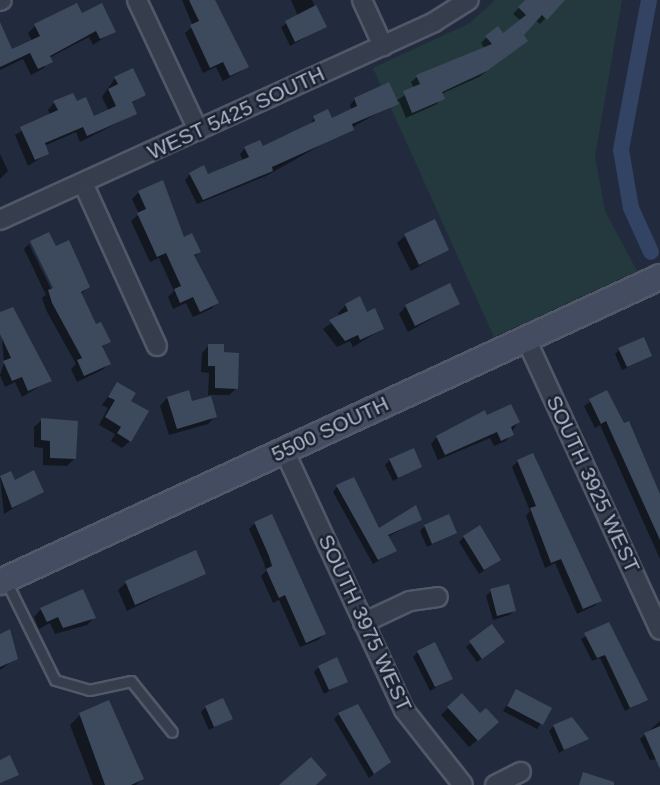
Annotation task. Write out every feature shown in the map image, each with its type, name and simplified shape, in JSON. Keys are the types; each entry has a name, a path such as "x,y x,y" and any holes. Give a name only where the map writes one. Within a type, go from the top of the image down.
{"main road":[{"name":"5500 SOUTH","path":"3,581 660,276"}],"street":[{"path":"136,0 198,130"},
{"path":"362,0 383,46"},
{"name":"WEST 5425 SOUTH","path":"0,220 383,46 470,0"},
{"path":"83,183 157,346"},
{"name":"SOUTH 3925 WEST","path":"526,339 660,630"},
{"name":"SOUTH 3975 WEST","path":"284,450 404,710 463,785"},
{"path":"363,623 410,601 438,597"},
{"path":"495,785 521,772"}],"lane":[{"path":"3,581 55,680 89,690 131,681 172,732"}],"green space":[{"path":"495,0 622,0 595,156 605,211 637,271 494,337 373,68 470,23"}],"building":[{"path":"189,0 215,0 249,67 230,76 223,62 210,68 190,25 199,21"},
{"path":"525,0 565,0 547,20 542,15 524,35 528,41 487,71 442,92 445,99 412,113 403,91 420,84 416,75 492,44 485,36 498,26 503,33 526,15 518,7"},
{"path":"77,3 82,13 102,3 116,32 100,39 96,31 50,56 53,62 38,69 30,53 0,67 0,22 12,49 40,36 34,24"},
{"path":"316,5 327,27 295,42 285,21"},
{"path":"133,68 146,95 132,102 137,114 87,136 83,127 45,143 49,154 35,160 20,127 58,110 53,101 73,93 77,101 86,97 94,116 116,106 108,89 118,84 114,77"},
{"path":"389,82 399,104 352,124 354,130 272,167 273,171 203,200 189,173 204,165 208,174 249,157 244,147 260,140 263,146 315,121 313,116 328,109 332,118 357,106 354,98"},
{"path":"163,180 184,237 192,233 201,252 194,255 219,303 200,312 193,297 180,303 174,289 181,286 166,253 157,257 137,213 146,209 138,191"},
{"path":"435,219 449,250 419,265 404,234"},
{"path":"49,232 56,246 69,240 90,287 81,292 96,324 101,322 111,342 102,346 111,364 84,376 77,360 82,358 52,303 48,290 53,288 30,241"},
{"path":"450,283 460,304 415,326 405,305"},
{"path":"360,296 367,312 375,308 384,329 360,340 358,335 345,341 329,320 348,311 345,304"},
{"path":"13,307 52,381 28,391 22,377 12,381 3,361 11,358 0,334 0,312"},
{"path":"644,337 652,356 627,367 618,348"},
{"path":"208,344 224,344 224,352 239,353 238,389 215,388 215,366 208,366"},
{"path":"117,382 136,393 131,401 149,411 131,442 117,433 121,427 105,417 115,400 108,397"},
{"path":"189,390 192,401 211,396 217,417 177,429 167,397"},
{"path":"607,390 624,423 629,421 660,494 660,540 606,421 601,424 589,399"},
{"path":"511,404 520,422 511,427 514,435 501,441 497,432 445,455 436,436 485,410 487,415"},
{"path":"41,418 78,421 76,459 50,458 50,441 41,440"},
{"path":"414,448 422,467 398,478 389,459"},
{"path":"533,453 602,601 583,609 561,559 551,563 530,508 536,506 517,460"},
{"path":"34,470 44,492 12,508 0,476 11,471 15,480"},
{"path":"354,477 379,528 416,505 422,520 388,535 397,551 378,560 336,485"},
{"path":"272,514 326,634 306,643 285,595 279,598 266,569 272,566 254,522"},
{"path":"449,514 457,533 432,544 424,525"},
{"path":"480,525 501,560 484,570 463,536"},
{"path":"196,550 206,574 135,605 125,581"},
{"path":"509,584 516,611 497,616 490,589"},
{"path":"83,589 96,618 63,628 58,617 47,622 40,608"},
{"path":"609,622 648,700 630,708 605,655 597,658 584,633"},
{"path":"492,624 505,642 482,659 469,641"},
{"path":"10,629 18,659 0,667 0,634"},
{"path":"435,642 453,679 435,687 417,651"},
{"path":"337,657 348,682 329,690 318,666"},
{"path":"516,689 552,708 543,725 507,706"},
{"path":"462,693 480,713 486,708 499,722 478,741 447,707"},
{"path":"223,698 233,719 214,727 205,706"},
{"path":"109,700 144,779 131,785 105,785 79,713"},
{"path":"358,704 391,762 374,774 338,713"},
{"path":"572,717 589,739 564,750 553,725"},
{"path":"660,726 660,769 644,733"},
{"path":"10,755 19,775 0,783 0,760"},
{"path":"311,757 327,775 316,785 279,785"},
{"path":"583,772 614,782 614,785 579,785"}],"waterway":[{"path":"649,0 621,150 631,208 651,252"}]}
